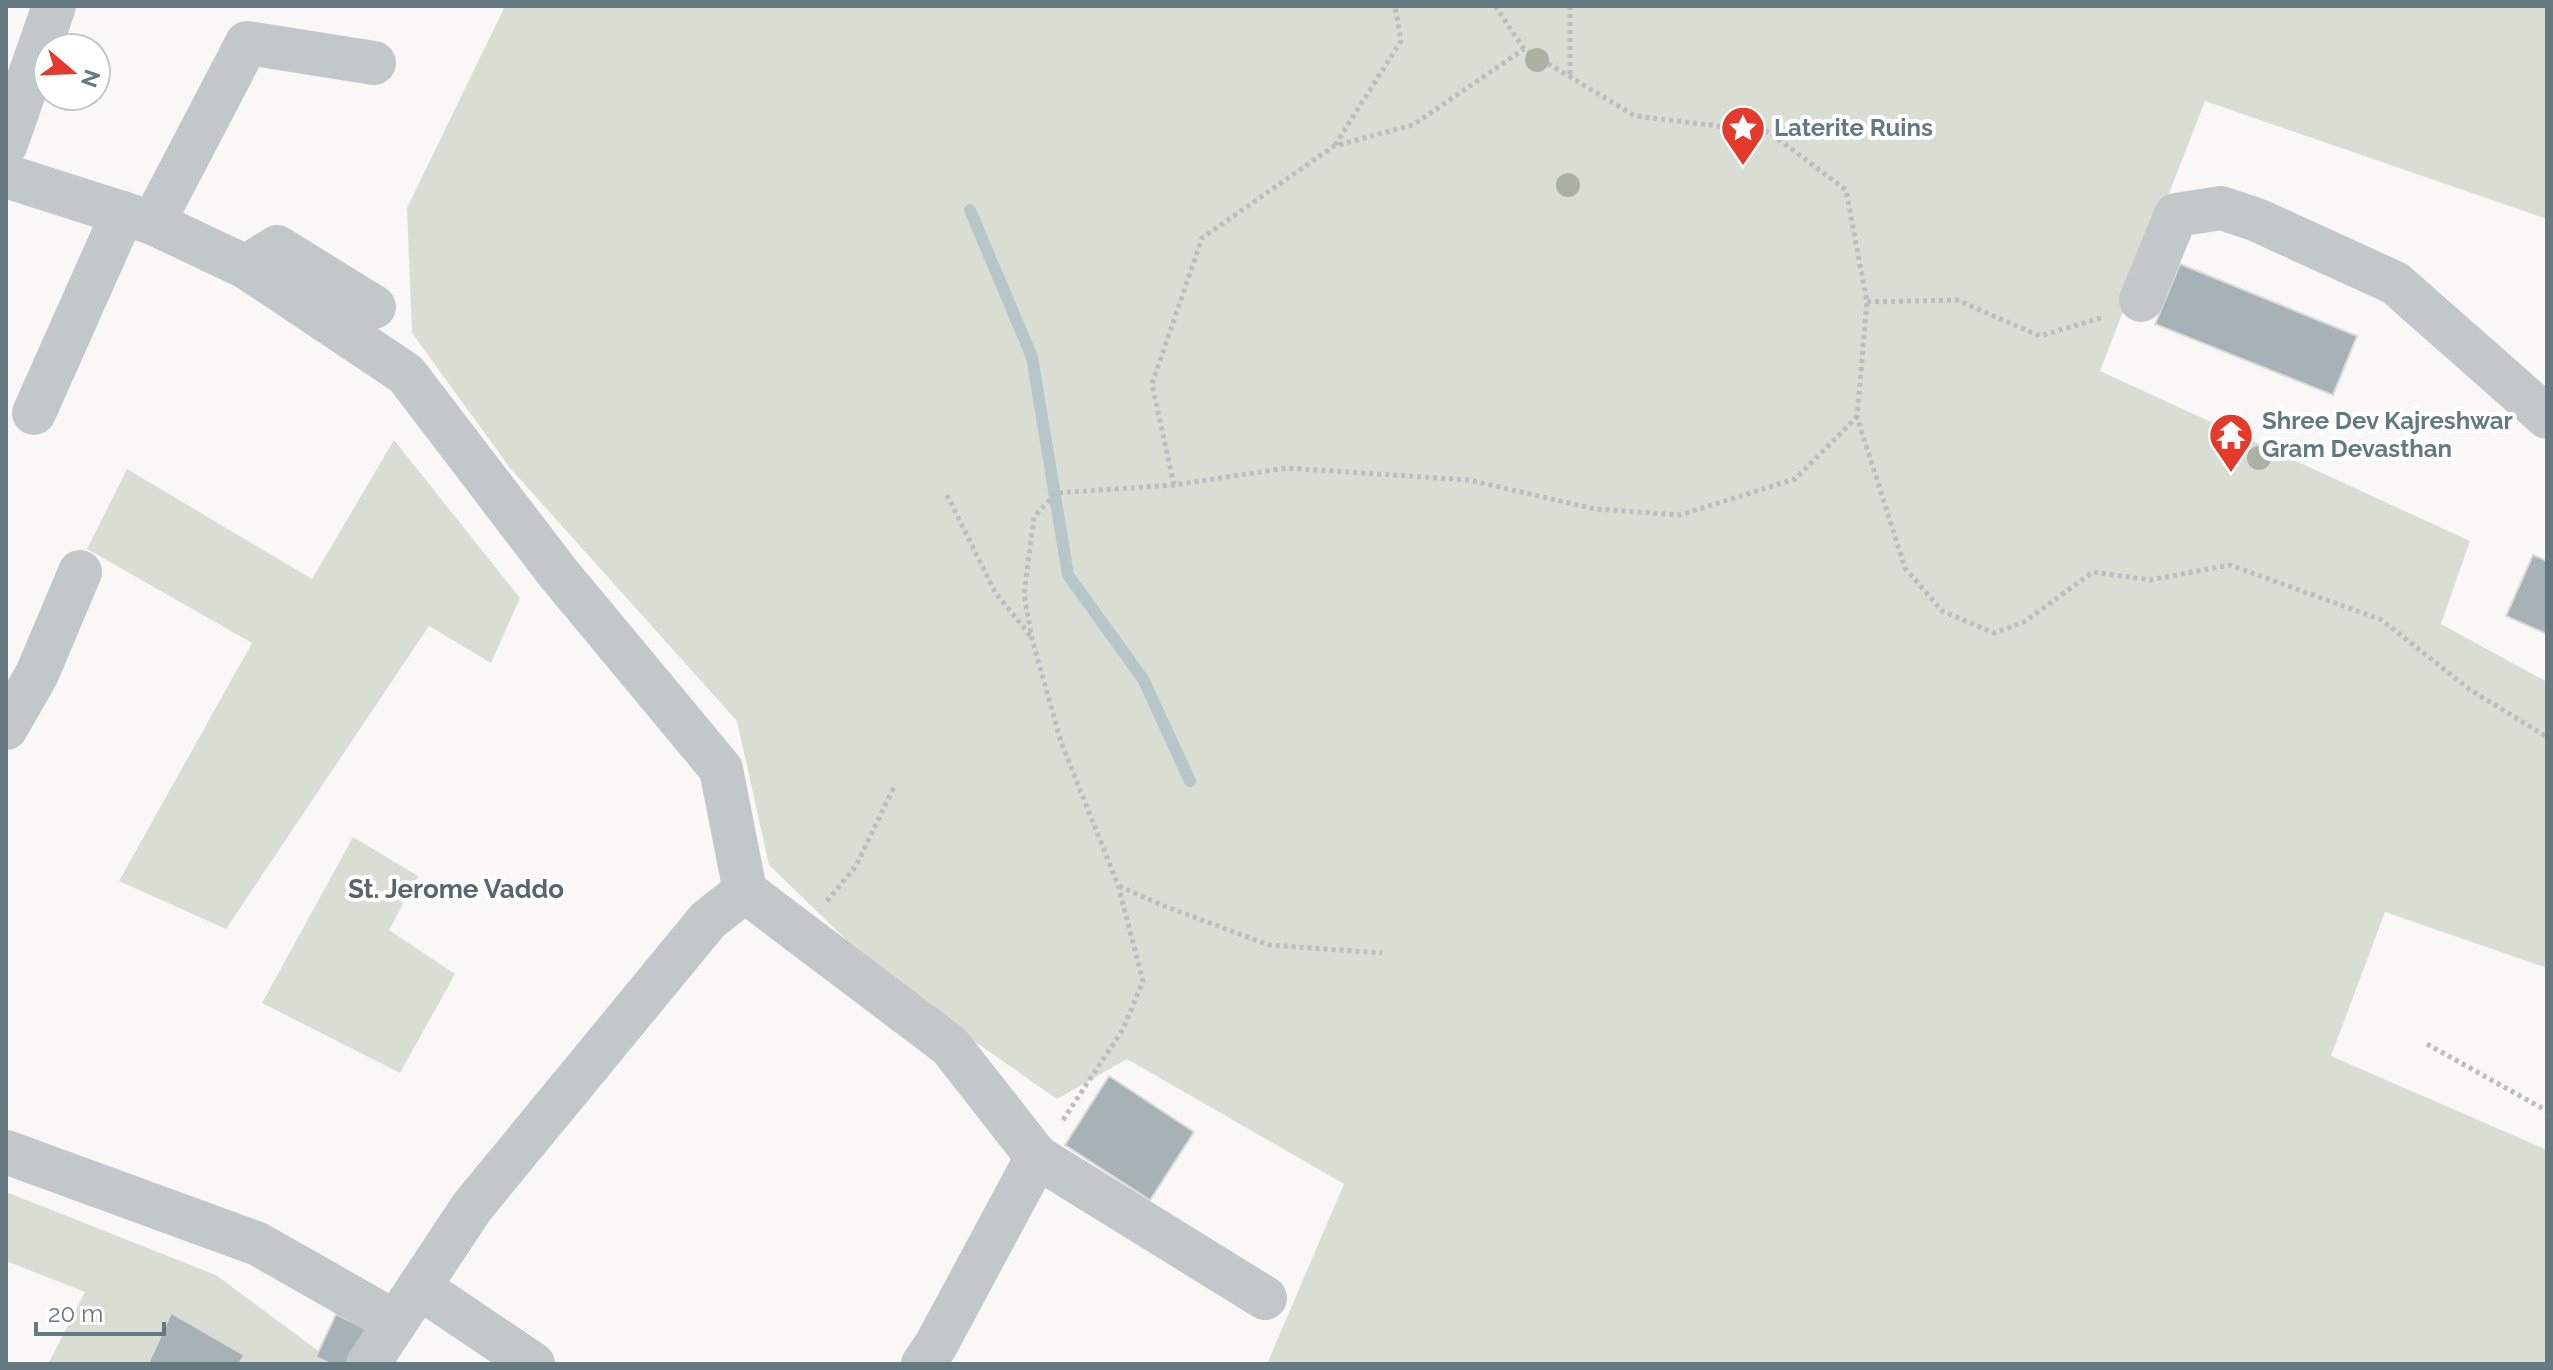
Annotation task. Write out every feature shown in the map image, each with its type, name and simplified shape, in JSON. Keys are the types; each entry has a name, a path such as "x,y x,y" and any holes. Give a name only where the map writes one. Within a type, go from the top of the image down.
{"street":[{"path":"6,144 54,6"},
{"path":"34,413 138,218 247,43 374,63"},
{"path":"6,176 138,218 246,267 406,374 558,573 721,769 745,891 950,1046 1038,1157 1265,1298"},
{"path":"2141,300 2176,215 2221,208 2257,220 2395,283 2547,417"},
{"path":"246,267 277,247 374,307"},
{"path":"6,728 37,674 80,572"},
{"path":"368,1364 472,1207 708,920 745,891"},
{"path":"6,1152 258,1244 407,1304 533,1364"},
{"path":"923,1364 1038,1157"}],"path":[{"path":"1334,146 1401,41 1395,6"},
{"path":"1495,6 1524,49 1635,116 1769,132 1846,190 1867,302 1857,417 1905,568 1942,611 1994,633 2024,622 2093,572 2150,580 2230,565 2382,620 2469,689 2547,737"},
{"path":"1570,6 1570,77"},
{"path":"1174,485 1152,384 1202,238 1334,146 1413,125 1524,49"},
{"path":"1867,302 1957,300 2040,336 2105,317 2141,300"},
{"path":"1038,1157 1123,1029 1143,981 1118,885 1061,742 1032,639 1024,594 1034,517 1056,493 1174,485 1287,468 1469,480 1595,509 1680,515 1795,479 1857,417"},
{"path":"947,495 995,592 1032,639"},
{"path":"801,933 856,866 894,787"},
{"path":"1118,885 1164,906 1269,945 1382,953"},
{"path":"2427,1044 2547,1111"}],"shaded area":[{"path":"505,6 2547,6 2547,219 2205,101 2100,371 2470,541 2441,624 2547,682 2547,968 2385,912 2331,1056 2547,1150 2547,1364 1267,1364 1344,1184 1127,1059 1057,1099 892,984 769,865 737,721 510,468 412,333 407,208"},
{"path":"394,440 520,598 491,663 429,626 226,929 119,881 252,643 87,549 127,469 312,579"},
{"path":"353,837 418,876 389,930 455,974 400,1073 262,1003"},
{"path":"6,1192 216,1275 332,1361 330,1364 48,1364 85,1292 6,1261"}],"building":[{"path":"2180,264 2357,336 2333,395 2155,324"},
{"path":"2533,555 2547,561 2547,634 2506,616"},
{"path":"1109,1076 1194,1132 1150,1200 1065,1145"},
{"path":"171,1313 244,1355 239,1364 148,1364"},
{"path":"336,1314 372,1332 354,1364 331,1364 316,1357"}],"waterway":[{"path":"970,210 1032,357 1068,575 1143,679 1190,781"}],"place":[{"name":"Laterite Ruins","path":"1743,167"},
{"name":"Shree Dev Kajreshwar Gram Devasthan","path":"2231,474"}],"district":[{"name":"St. Jerome Vaddo","path":"456,889"}]}
